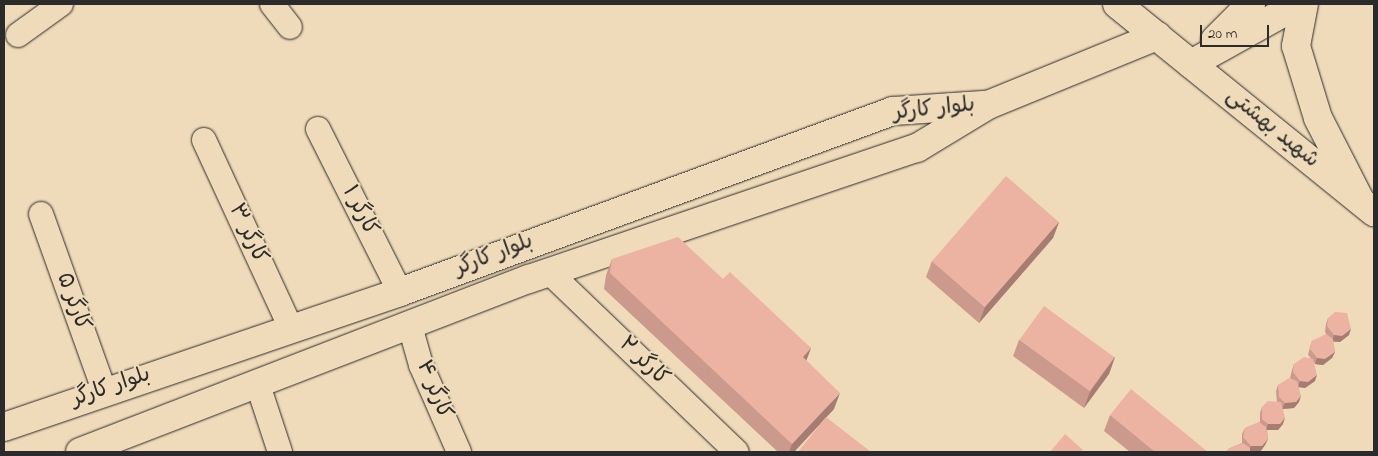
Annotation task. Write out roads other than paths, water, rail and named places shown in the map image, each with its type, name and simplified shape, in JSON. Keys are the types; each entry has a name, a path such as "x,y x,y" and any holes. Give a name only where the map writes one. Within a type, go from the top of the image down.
{"street":[{"path":"18,35 61,4"},
{"path":"272,4 290,28"},
{"name":"شهید بهشتی","path":"1117,4 1367,206"},
{"path":"1191,64 1251,4"},
{"path":"1191,64 1299,4"},
{"path":"1304,4 1296,46 1318,118 1367,206"},
{"name":"بلوار کارگر","path":"84,452 549,272 917,148 988,105 1163,41"},
{"name":"بلوار کارگر","path":"4,428 104,390 400,292 893,111 988,105"},
{"name":"کارگر ۱","path":"318,129 400,292"},
{"name":"کارگر ۳","path":"204,140 291,328"},
{"name":"کارگر ۵","path":"41,214 104,390"},
{"name":"کارگر ۲","path":"549,272 737,452"},
{"path":"400,292 410,326"},
{"name":"کارگر ۴","path":"410,326 422,365 459,452"},
{"path":"258,385 280,452"}]}
